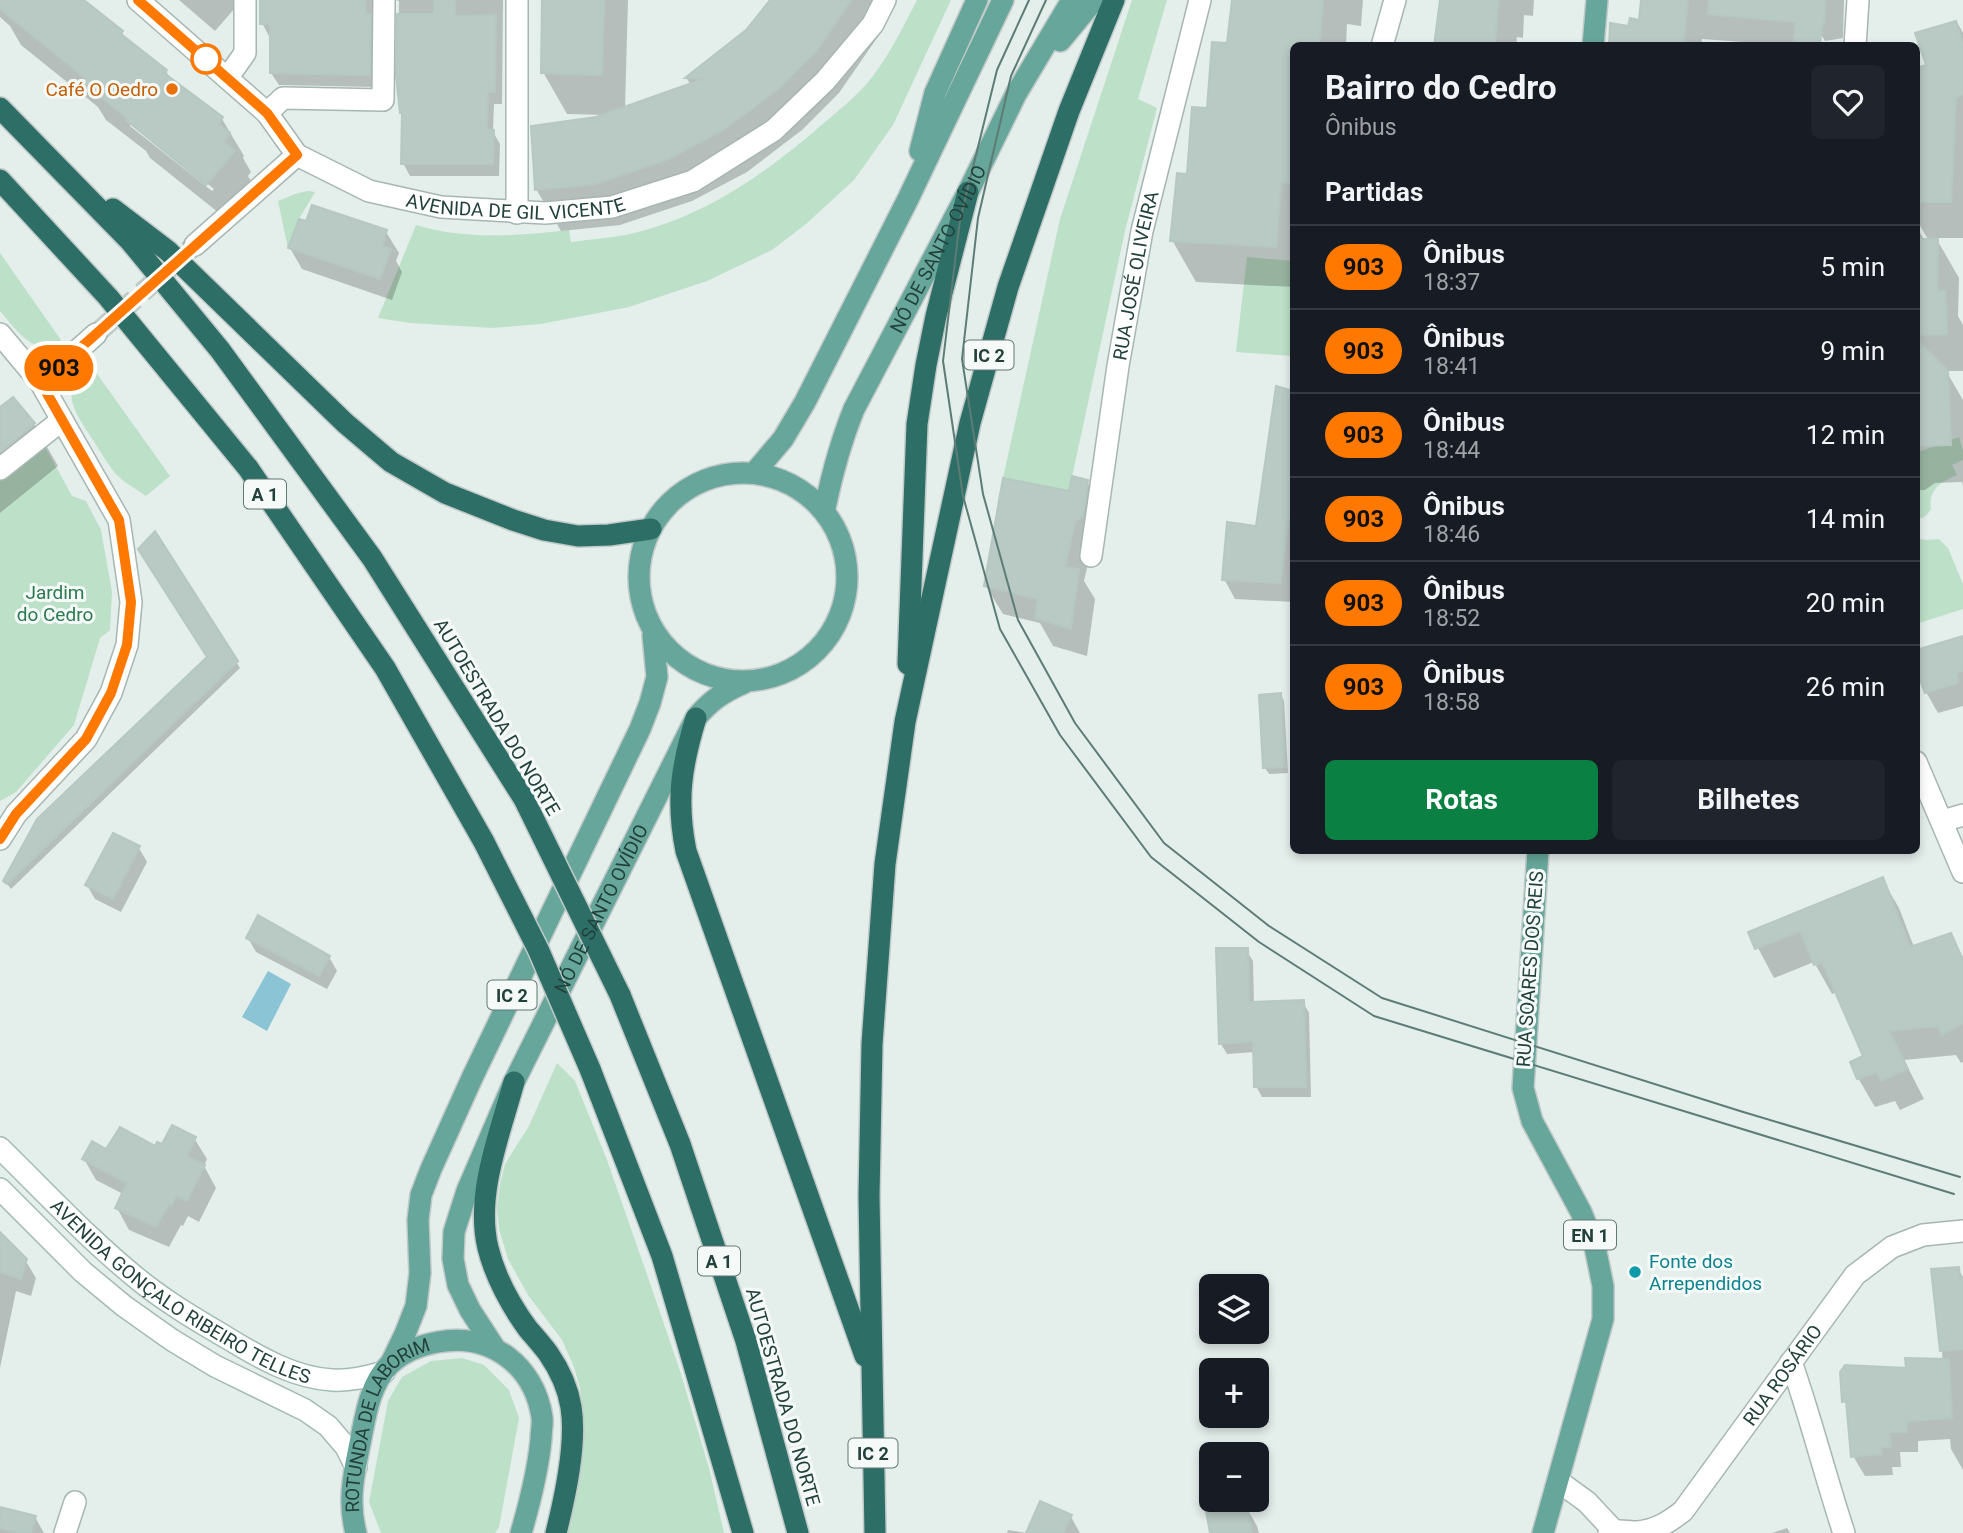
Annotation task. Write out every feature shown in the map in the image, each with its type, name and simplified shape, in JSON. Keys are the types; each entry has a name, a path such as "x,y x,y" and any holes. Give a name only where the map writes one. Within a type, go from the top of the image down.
{"highway":[{"name":"IC 2","path":"875,1533 869,1196 872,1044 885,864 905,722 970,422 1008,287 1069,111 1114,0"},
{"name":"AUTOESTRADA DO NORTE","path":"0,108 131,242 220,350 372,558 524,799 620,995 680,1144 746,1341 798,1533"},
{"path":"56,165 168,251 345,423 391,462 445,493 544,530 578,536 651,529"},
{"name":"A 1","path":"0,180 108,297 248,468 384,668 484,842 538,948 590,1069 662,1256 743,1533"},
{"name":"IC 2","path":"905,722 917,424 936,316 968,192"},
{"path":"696,718 684,756 680,800 680,825 686,851 872,1374"},
{"path":"514,1082 484,1196 484,1221 488,1249 505,1291 527,1327 549,1354 565,1383 571,1406 571,1446 556,1533"}],"main road":[{"path":"908,199 935,93 977,0"},
{"path":"755,472 783,439 799,414 908,199 1003,0"},
{"name":"NÓ DE SANTO OVÍDIO","path":"825,508 835,462 854,409 968,192 1016,94 1072,0"},
{"name":"IC 2","path":"1016,94 1094,0"},
{"path":"1593,42 1597,0"},
{"path":"755,472 787,482 825,508 843,542 847,565 846,591 839,615 814,653 799,666 781,675 744,683 717,679 691,669 671,656 653,635 642,604 640,579 642,560 651,529 682,493 701,482 727,474 755,472"},
{"name":"IC 2","path":"388,1368 416,1306 420,1273 418,1220 421,1195 472,1078 640,729 657,677 653,635"},
{"name":"NÓ DE SANTO OVÍDIO","path":"494,1347 470,1310 458,1285 453,1259 454,1232 467,1191 514,1082 696,718 709,702 723,691 744,683"},
{"name":"RUA SOARES DOS REIS","path":"1538,854 1522,1088 1532,1121 1581,1212 1595,1247 1603,1286 1602,1319 1558,1481"},
{"name":"ROTUNDA DE LABORIM","path":"356,1533 352,1520 351,1494 374,1388 388,1368 415,1348 444,1341 463,1340 494,1347 519,1367 537,1399 542,1419 540,1450 521,1533"},
{"name":"EN 1","path":"1543,1533 1558,1481"}],"street":[{"name":"AVENIDA DE GIL VICENTE","path":"138,0 267,113 297,155 369,191 441,207 545,213 612,207 694,181 774,130 825,80 873,24 885,0"},
{"path":"228,77 245,53 245,0"},
{"path":"267,113 283,98 383,100 384,0"},
{"path":"517,0 517,212"},
{"name":"RUA JOSÉ OLIVEIRA","path":"1091,556 1118,366 1142,231 1200,0"},
{"path":"1383,42 1395,0"},
{"path":"1856,42 1858,0"},
{"path":"195,246 297,155"},
{"path":"0,334 41,383 119,520 131,602 127,645 111,693 86,739 8,818 0,839"},
{"path":"41,383 96,334"},
{"path":"0,469 62,419"},
{"path":"1920,771 1963,872"},
{"path":"1941,821 1963,815"},
{"name":"AVENIDA GONÇALO RIBEIRO TELLES","path":"0,1148 105,1251 144,1284 189,1316 248,1351 289,1370 321,1379 350,1381 388,1368"},
{"name":"AVENIDA GONÇALO RIBEIRO TELLES","path":"0,1189 83,1272 124,1306 215,1366 305,1410 328,1426 346,1447 356,1467"},
{"name":"RUA ROSÁRIO","path":"1558,1481 1587,1502 1612,1532 1652,1530 1670,1522 1683,1511 1855,1275 1892,1247 1923,1235 1963,1231"},
{"path":"1791,1362 1844,1533"},
{"path":"65,1533 75,1502"}],"green space":[{"path":"917,0 951,0 893,125 854,180 806,224 772,250 707,281 629,307 541,324 493,328 410,323 378,318 416,225 472,235 569,230 571,242 626,235 661,225 712,203 736,189 804,140 860,91 889,53"},
{"path":"1132,0 1167,0 1138,99 1157,108 1125,231 1069,491 1003,478 1060,219"},
{"path":"308,191 315,192 299,219 288,248 278,201"},
{"path":"0,253 61,340 52,345 34,344 19,333 0,311"},
{"path":"1247,257 1290,261 1290,356 1236,352"},
{"path":"90,364 170,476 146,496 115,473 75,411 72,401 74,383"},
{"path":"1959,437 1963,451 1963,460 1952,465 1957,475 1937,487 1932,496 1931,509 1921,518 1920,518 1920,452"},
{"name":"Jardim do Cedro","path":"44,445 72,496 86,501 101,530 112,592 110,630 100,638 74,725 16,792 0,801 0,481"},
{"path":"1920,539 1939,539 1948,548 1963,584 1963,609 1920,623"},
{"path":"557,1063 575,1081 607,1160 681,1374 709,1468 724,1533 563,1533 581,1451 583,1417 580,1388 562,1340 528,1295 508,1259 499,1229 497,1208 505,1164 529,1126"},
{"path":"462,1358 484,1365 509,1390 519,1418 499,1527 495,1533 381,1533 369,1502 388,1401 402,1377 431,1361"}],"water":[{"path":"268,971 291,984 267,1031 242,1017"}],"building":[{"path":"0,0 84,0 123,31 121,34 167,70 164,73 223,117 219,124 230,133 224,142 235,151 206,185 82,82 85,78 0,9"},
{"path":"260,0 365,0 366,14 371,14 370,75 270,73 270,24 260,24"},
{"path":"434,0 455,0 455,16 496,15 495,92 488,92 487,129 494,130 493,164 401,164 402,113 396,76 397,14 434,14"},
{"path":"542,0 604,0 602,75 541,73"},
{"path":"770,0 851,0 817,50 778,89 723,130 668,159 595,184 535,190 531,126 596,117 703,79 685,78 746,30"},
{"path":"1232,0 1323,0 1319,42 1290,42 1290,183 1281,182 1276,247 1170,241 1177,173 1187,174 1192,107 1207,108 1212,42 1227,43"},
{"path":"1440,0 1498,0 1495,42 1435,42"},
{"path":"1641,0 1688,0 1683,42 1609,42 1610,23 1628,26 1630,18 1639,20"},
{"path":"1709,0 1825,0 1820,42 1794,42 1796,22 1708,14"},
{"path":"1956,21 1963,46 1963,94 1956,97 1951,202 1920,202 1920,67 1926,65 1915,33"},
{"path":"312,205 387,230 382,246 391,249 380,279 288,248 299,219 306,221"},
{"path":"1920,239 1938,239 1937,291 1945,291 1947,334 1920,335"},
{"path":"1920,343 1948,371 1951,445 1920,446"},
{"path":"1276,386 1290,390 1290,515 1280,583 1222,580 1227,522 1256,526"},
{"path":"13,397 35,423 0,452 0,407"},
{"path":"1072,476 1088,480 1083,516 1075,522 1065,567 1079,569 1071,629 1035,618 1038,599 984,586 1003,478 1069,491"},
{"path":"155,531 238,661 7,884 3,881 37,819 207,657 138,549"},
{"path":"1963,636 1963,671 1957,673 1958,683 1925,693 1920,680 1920,649"},
{"path":"1281,693 1286,767 1263,768 1259,695"},
{"path":"113,833 140,846 113,899 85,885"},
{"path":"1883,877 1910,947 1951,933 1963,960 1963,1023 1942,1035 1938,1026 1889,1031 1908,1069 1881,1081 1877,1072 1857,1079 1850,1062 1863,1056 1822,962 1814,965 1800,931 1755,949 1748,932"},
{"path":"258,915 330,956 319,976 246,938"},
{"path":"1216,948 1248,948 1249,1002 1304,1000 1306,1087 1254,1087 1253,1041 1219,1044"},
{"path":"172,1125 196,1137 187,1156 205,1165 187,1201 176,1196 156,1227 115,1208 127,1183 82,1159 92,1141 106,1149 120,1127 155,1146 157,1142 162,1144"},
{"path":"0,1232 27,1259 21,1279 0,1272"},
{"path":"1959,1267 1960,1278 1963,1278 1963,1349 1940,1351 1931,1269"},
{"path":"1905,1358 1949,1359 1952,1418 1907,1421 1907,1432 1889,1432 1891,1447 1881,1447 1882,1454 1851,1457 1846,1401 1842,1402 1840,1372 1845,1365 1906,1368"},
{"path":"1040,1501 1072,1515 1063,1533 1026,1533"},
{"path":"0,1507 36,1516 31,1533 0,1528"},
{"path":"1206,1512 1248,1512 1252,1533 1210,1533"}],"tunnel":[{"path":"96,334 195,245"}],"tram line":[{"path":"1029,0 997,70 960,220 943,361 963,496 1000,629 1060,735 1151,857 1259,942 1374,1016 1954,1194"},
{"path":"1046,0 1011,76 978,218 962,359 983,494 1018,620 1075,723 1164,843 1269,926 1382,998 1960,1177"}],"bus line":[{"name":"903","path":"0,839 16,814 86,739 111,693 127,645 131,602 119,520 41,383 297,155 267,113 138,0"}],"place":[{"name":"Café O Oedro","path":"172,89"},
{"name":"Fonte dos Arrependidos","path":"1635,1272"}]}
